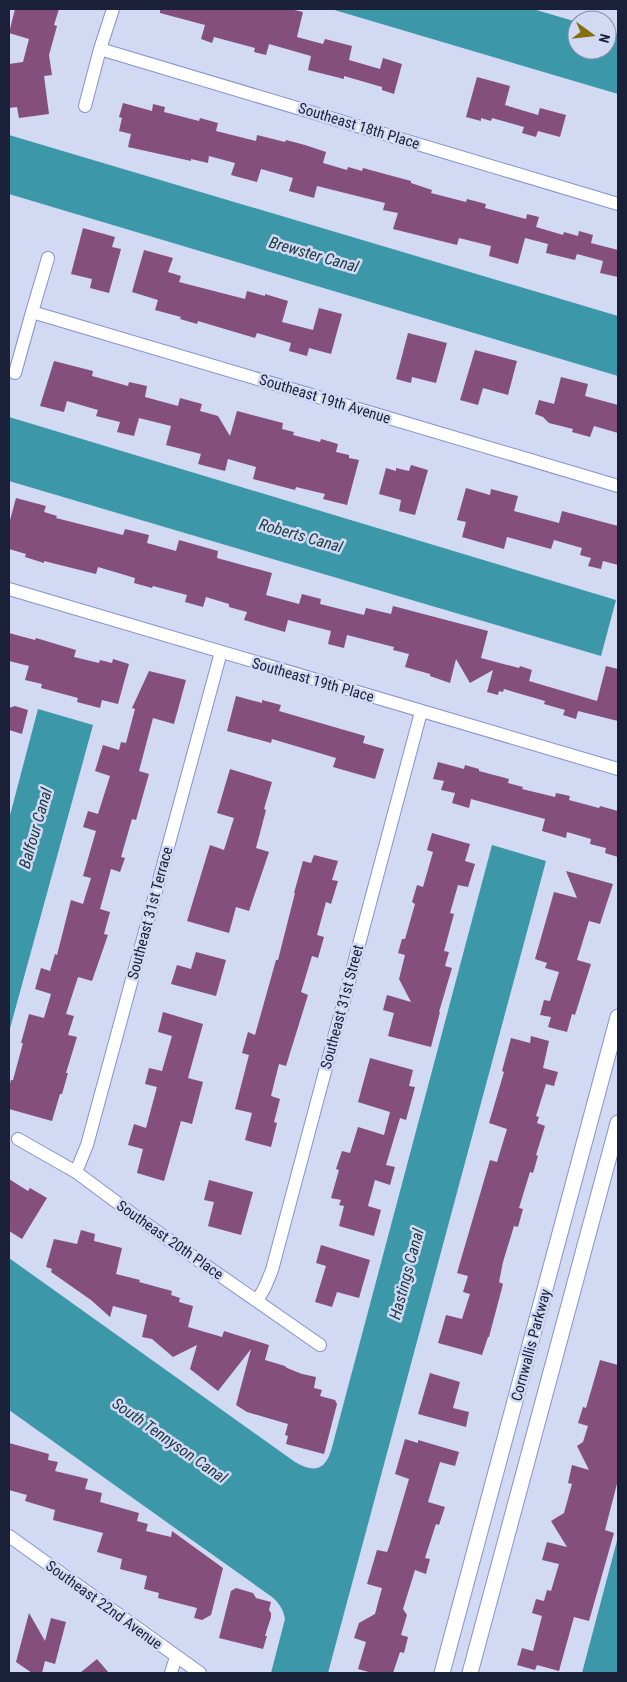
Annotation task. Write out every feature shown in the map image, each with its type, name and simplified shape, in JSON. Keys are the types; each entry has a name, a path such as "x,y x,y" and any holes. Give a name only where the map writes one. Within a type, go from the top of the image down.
{"street":[{"path":"85,106 113,9"},
{"name":"Southeast 18th Place","path":"100,49 618,204"},
{"path":"15,373 48,258"},
{"name":"Southeast 19th Avenue","path":"32,312 618,486"},
{"name":"Southeast 19th Place","path":"9,589 618,769"},
{"name":"Southeast 31st Terrace","path":"76,1172 87,1145 221,652"},
{"name":"Southeast 31st Street","path":"258,1301 266,1287 272,1270 421,712"},
{"name":"Cornwallis Parkway","path":"442,1673 618,1017"},
{"path":"591,1121 618,1127"},
{"name":"Cornwallis Parkway","path":"470,1673 618,1127"},
{"name":"Southeast 20th Place","path":"18,1139 76,1172 142,1221 320,1345"},
{"path":"484,1521 509,1528"},
{"name":"Southeast 22nd Avenue","path":"9,1536 200,1673"},
{"path":"170,1673 176,1657"}],"water":[{"path":"331,9 533,9 567,19 567,60 617,60 618,34 618,94"},
{"name":"Brewster Canal","path":"9,135 618,316 618,376 9,194"},
{"name":"Roberts Canal","path":"9,417 616,600 601,656 9,481"},
{"name":"Balfour Canal","path":"38,709 93,725 9,1032 9,819"},
{"path":"492,845 546,861 328,1673 271,1673 285,1619 281,1607 275,1600 9,1410 9,1258 295,1462 312,1468 317,1468 325,1463 331,1451"},
{"path":"618,1537 618,1673 582,1673"}],"building":[{"path":"15,9 59,9 54,25 57,26 49,55 52,75 44,76 49,114 19,118 17,107 9,108 9,64 23,62 29,39 9,33"},
{"path":"160,9 290,9 303,12 297,37 323,44 325,39 352,46 349,60 380,69 383,58 402,64 394,94 382,90 382,87 344,76 344,79 308,70 311,56 269,44 266,55 254,52 255,48 214,37 212,43 201,39 205,25 160,13"},
{"path":"477,77 510,86 505,105 538,115 540,108 566,115 560,137 538,131 536,137 522,133 524,127 492,118 491,121 481,118 481,121 466,117"},
{"path":"123,103 152,111 153,104 165,107 164,112 199,121 200,118 218,123 216,131 256,141 257,135 305,145 326,152 323,163 347,170 348,167 362,171 363,168 411,181 411,183 432,190 431,193 466,202 467,199 486,204 485,208 526,219 527,214 539,217 536,227 563,235 564,232 578,236 579,231 593,235 591,243 618,250 618,277 600,273 603,261 577,254 575,260 546,253 548,244 525,238 518,264 489,256 491,246 459,238 457,245 393,229 398,213 383,210 385,203 317,186 314,198 289,191 293,178 261,169 257,182 231,175 235,163 209,156 208,163 191,159 191,161 128,147 131,134 119,131 122,118 119,117"},
{"path":"83,228 115,237 112,247 121,249 109,293 90,288 92,279 71,274"},
{"path":"144,250 173,258 168,272 181,276 179,282 245,299 247,291 288,301 282,322 313,330 319,308 342,314 331,354 309,348 307,356 289,351 291,343 257,333 255,338 198,321 197,324 180,319 181,317 155,310 158,300 132,292"},
{"path":"408,333 447,343 436,383 412,377 411,383 396,379"},
{"path":"475,350 517,361 508,395 483,388 478,405 460,400"},
{"path":"54,361 93,371 92,376 128,386 129,382 147,386 145,397 178,406 180,398 202,404 200,411 218,416 230,436 237,411 283,423 282,429 294,432 293,435 320,442 321,439 338,444 336,452 359,460 347,505 323,499 325,494 296,487 295,490 253,479 256,467 228,459 225,471 198,464 201,454 166,445 171,426 139,418 134,436 117,432 120,422 96,416 98,410 67,401 64,412 40,406"},
{"path":"561,377 588,384 585,396 618,405 618,433 594,426 590,437 572,432 573,429 549,423 543,417 535,414 539,400 554,404"},
{"path":"411,465 428,470 415,515 399,511 401,500 379,494 386,468 396,471 396,468 409,471"},
{"path":"466,488 490,495 491,489 518,496 514,511 559,523 562,511 618,526 618,565 603,561 601,569 588,566 591,558 580,555 582,548 554,540 551,549 507,537 504,549 462,537 466,522 457,520"},
{"path":"16,498 46,506 44,512 57,516 56,518 123,535 125,529 149,535 147,543 176,551 179,540 218,551 217,558 272,573 266,595 299,604 302,594 321,599 320,604 364,615 366,608 391,614 393,606 488,631 481,658 532,670 529,681 597,701 606,666 618,669 618,721 578,711 576,719 563,715 565,710 544,704 545,701 504,689 503,692 499,691 498,695 487,692 493,670 470,683 456,659 450,683 430,676 430,674 405,667 409,654 393,650 394,647 347,635 344,648 328,644 331,631 288,620 285,632 244,620 247,612 206,597 203,607 185,602 187,595 134,583 135,578 98,567 96,574 25,557 26,554 9,549 9,524"},
{"path":"9,633 35,640 36,638 76,650 74,657 99,663 100,660 112,663 113,659 129,664 118,704 102,700 100,708 77,702 78,698 41,688 42,684 25,680 29,666 9,661"},
{"path":"149,671 186,680 174,724 153,718 139,771 149,774 136,820 132,819 121,857 125,858 120,872 111,869 100,909 110,912 104,934 108,935 92,981 78,977 66,1014 74,1016 68,1035 77,1037 62,1094 60,1094 52,1121 9,1109 9,1087 11,1080 13,1080 29,1014 44,1018 51,994 35,989 41,968 50,971 55,954 57,955 71,900 83,904 91,878 83,876 96,831 83,827 88,811 98,814 110,776 95,771 103,745 119,750 121,742 126,743 135,709 132,708"},
{"path":"236,696 262,703 262,700 281,705 279,711 365,736 363,743 384,749 375,779 333,767 336,758 272,739 271,743 227,731"},
{"path":"15,706 28,710 22,734 9,730 9,708"},
{"path":"438,762 464,769 465,765 509,779 508,783 523,787 522,789 555,797 556,793 570,796 569,800 618,811 618,857 605,853 606,848 590,844 591,839 567,832 566,838 542,831 545,819 471,799 469,808 452,803 455,793 441,790 444,781 433,779"},
{"path":"230,769 272,782 256,848 269,852 249,911 236,907 229,933 187,921 210,845 224,850 234,818 217,813"},
{"path":"432,833 470,844 465,861 475,864 468,887 458,885 450,913 454,914 444,951 449,952 445,966 452,968 431,1047 388,1036 394,1013 383,1010 387,995 411,1002 399,979 405,955 398,953 402,939 405,939 415,904 412,902 417,885 423,887 433,852 427,850"},
{"path":"314,855 338,861 332,880 338,881 331,904 326,902 317,935 324,937 318,958 312,956 301,992 308,995 286,1066 279,1064 271,1096 280,1099 274,1122 277,1123 271,1147 245,1140 252,1113 235,1109 249,1055 242,1053 248,1032 255,1035 276,960 278,960 303,861 311,863"},
{"path":"566,871 613,884 600,924 589,921 577,960 591,964 575,1015 572,1014 567,1032 548,1027 551,1017 540,1015 544,1000 550,1001 559,972 545,968 547,963 535,959 554,892 577,898"},
{"path":"196,952 226,960 216,996 171,984 177,965 191,969"},
{"path":"163,1012 203,1024 188,1078 203,1082 192,1124 181,1121 164,1181 137,1173 143,1149 128,1145 134,1124 146,1128 157,1087 145,1084 149,1068 162,1071 172,1036 158,1032"},
{"path":"531,1036 549,1041 543,1068 558,1072 554,1086 546,1084 536,1116 539,1117 537,1123 545,1126 536,1155 538,1156 533,1173 530,1172 519,1208 523,1209 518,1227 514,1226 503,1262 499,1282 503,1284 489,1337 482,1355 438,1343 446,1315 462,1319 470,1294 463,1292 468,1276 457,1273 490,1160 497,1162 507,1129 489,1123 504,1072 502,1071 511,1038 530,1043"},
{"path":"370,1058 413,1070 409,1086 415,1087 406,1120 400,1118 386,1165 395,1167 390,1185 375,1180 368,1206 381,1210 374,1236 339,1226 344,1206 339,1205 341,1200 331,1198 339,1170 336,1169 342,1151 350,1153 358,1127 384,1135 390,1112 358,1102"},
{"path":"9,1179 28,1191 30,1188 47,1198 22,1239 9,1231"},
{"path":"209,1180 253,1192 241,1235 208,1226 214,1202 204,1200"},
{"path":"81,1230 95,1234 94,1241 122,1248 116,1274 172,1291 171,1295 180,1298 179,1302 193,1306 188,1327 222,1337 224,1331 269,1345 265,1360 302,1374 316,1377 314,1388 322,1390 320,1396 335,1400 337,1404 324,1454 286,1444 288,1436 285,1435 288,1424 247,1412 236,1405 251,1349 218,1391 190,1369 197,1345 173,1357 152,1339 142,1337 147,1315 113,1306 110,1317 91,1300 51,1272 52,1269 46,1267 54,1239 77,1244"},
{"path":"321,1245 370,1260 359,1298 337,1292 332,1307 315,1302 326,1266 316,1263"},
{"path":"600,1360 618,1365 618,1480 605,1530 614,1533 589,1621 574,1617 559,1671 537,1665 535,1670 517,1665 522,1648 533,1651 542,1616 532,1613 536,1599 544,1601 547,1590 551,1591 559,1564 542,1560 547,1542 567,1547 551,1521 564,1513 572,1484 568,1483 572,1465 589,1470 577,1446 583,1442 588,1426 578,1423 583,1407 586,1408"},
{"path":"430,1373 460,1382 453,1408 469,1412 466,1427 418,1414"},
{"path":"405,1439 418,1443 418,1440 459,1452 455,1466 440,1462 428,1502 445,1507 439,1525 436,1524 425,1558 430,1559 426,1574 415,1570 403,1609 407,1615 401,1635 408,1637 404,1653 400,1652 393,1673 372,1673 358,1669 366,1642 354,1638 359,1623 375,1614 382,1588 367,1584 377,1550 387,1552 389,1547 409,1479 395,1474"},
{"path":"9,1443 49,1454 48,1460 58,1462 55,1471 88,1479 85,1489 102,1493 100,1502 139,1513 137,1521 148,1524 146,1531 171,1537 172,1531 223,1568 211,1615 202,1620 194,1618 197,1608 158,1598 159,1593 144,1589 147,1576 120,1569 122,1559 97,1552 103,1533 53,1520 55,1510 25,1501 27,1495 9,1490"},
{"path":"236,1588 253,1593 256,1598 271,1602 269,1610 271,1617 263,1649 219,1638 231,1591"},
{"path":"29,1613 45,1641 51,1618 66,1622 55,1664 45,1661 42,1673 32,1673 16,1662"},
{"path":"97,1659 109,1673 80,1673"}],"water label":[{"name":"Hastings Canal","path":"406,1274"},
{"name":"South Tennyson Canal","path":"170,1440"}]}
